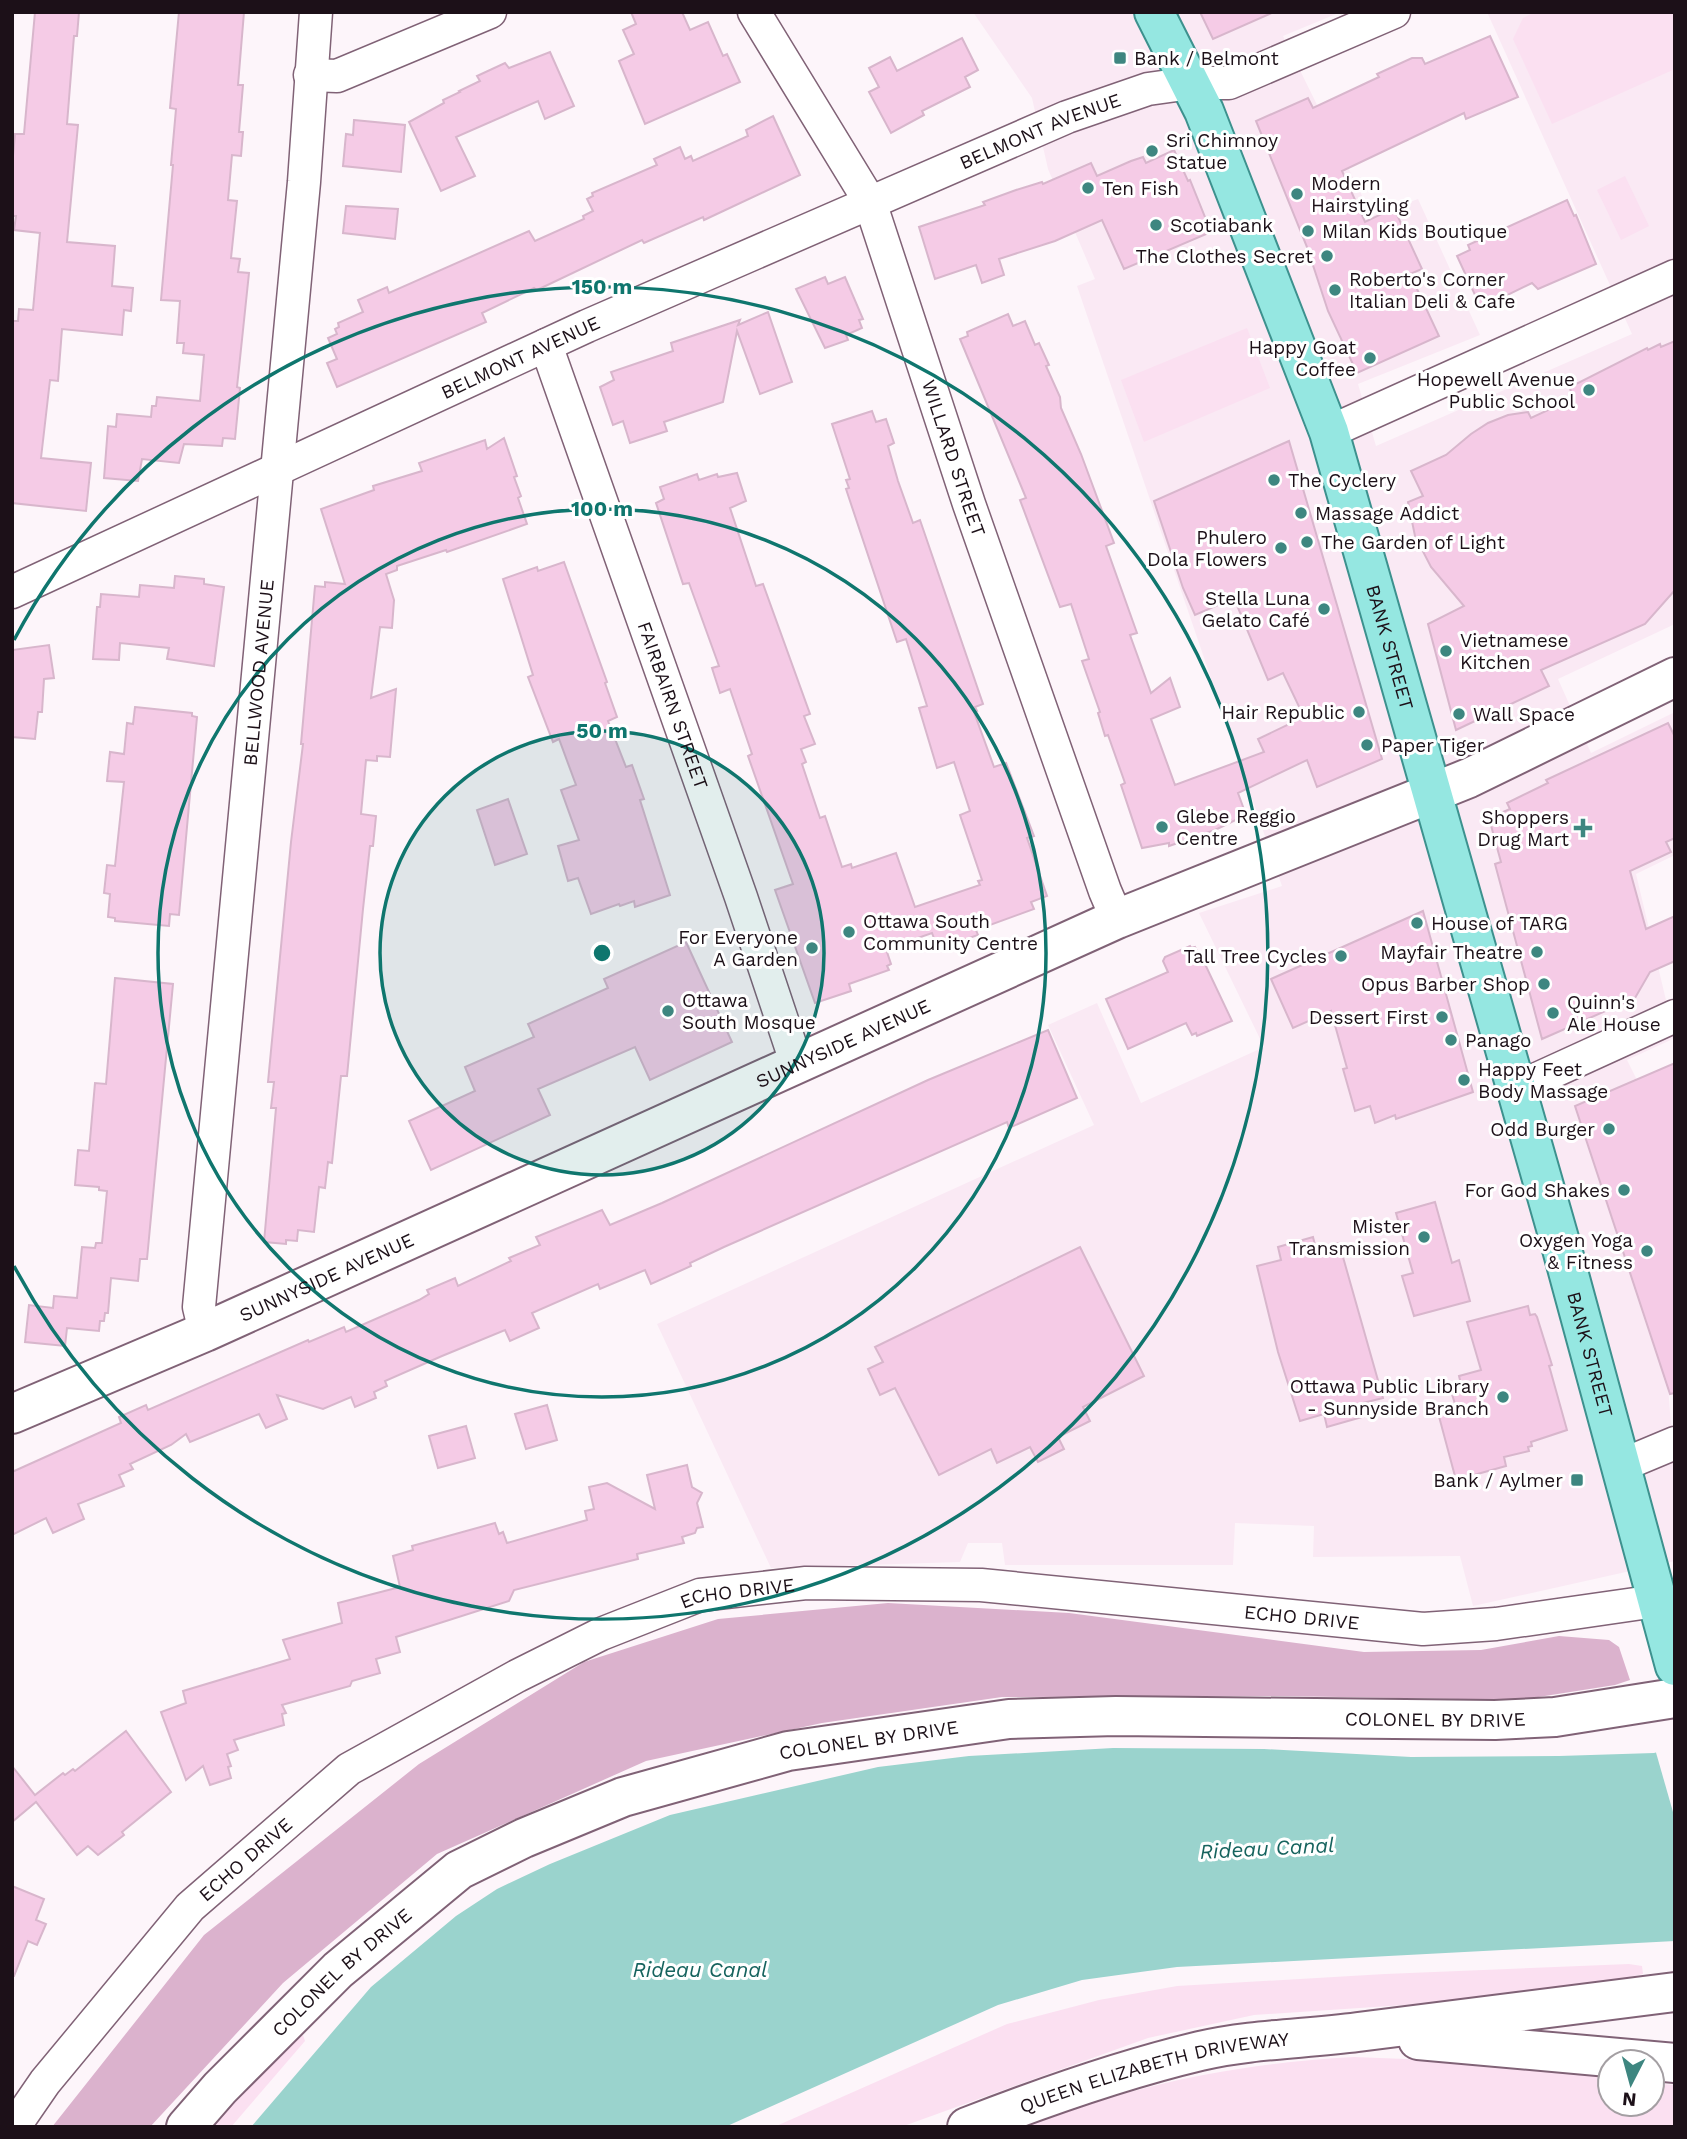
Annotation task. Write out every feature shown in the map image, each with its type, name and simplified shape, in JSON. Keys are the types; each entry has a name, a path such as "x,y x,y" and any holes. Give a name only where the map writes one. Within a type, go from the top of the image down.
{"main road":[{"name":"BANK STREET","path":"1154,12 1191,83 1257,244 1329,432 1562,1250 1620,1466 1658,1579 1675,1666"},
{"name":"SUNNYSIDE AVENUE","path":"12,1414 205,1332 1117,919 1469,778 1675,677"},
{"name":"COLONEL BY DRIVE","path":"186,2127 220,2088 338,1970 459,1871 524,1838 623,1797 788,1751 1009,1718 1116,1716 1495,1720 1555,1717 1675,1698"},
{"name":"QUEEN ELIZABETH DRIVEWAY","path":"967,2127 1056,2092 1146,2065 1249,2042 1346,2034 1675,1992"},
{"name":"QUEEN ELIZABETH DRIVEWAY","path":"1346,2034 1675,2063"}],"street":[{"name":"BELLWOOD AVENUE","path":"205,1332 199,1307 304,182 316,12"},
{"path":"310,75 337,76 489,12"},
{"name":"WILLARD STREET","path":"754,12 870,202 969,504 1117,919"},
{"name":"BELMONT AVENUE","path":"12,592 546,345 1067,117 1148,89 1191,83 1229,83 1394,12"},
{"path":"1329,432 1675,276"},
{"name":"FAIRBAIRN STREET","path":"546,345 741,897 797,1065"},
{"path":"1515,1089 1675,1016"},
{"path":"1620,1466 1675,1443"},
{"name":"ECHO DRIVE","path":"14,2127 45,2082 190,1907 349,1769 528,1670 601,1634 700,1595 806,1583 981,1585 1423,1629 1496,1624 1658,1579"}],"shaded area":[{"path":"973,12 1341,12 1283,36 1372,216 1418,199 1480,335 1358,384 1376,446 1632,334 1487,12 1675,12 1675,624 1558,679 1591,753 1675,712 1675,855 1636,874 1675,1038 1627,1060 1637,1080 1668,1386 1675,1478 1675,1561 1473,1606 1460,1556 1313,1557 1314,1526 1235,1523 1233,1565 1005,1565 1002,1543 968,1543 960,1562 771,1568 657,1324 1094,1125 1048,1025 1097,1003 1141,1103 1264,1047 1199,913 1282,886 1077,286 1095,279 1048,169 1032,98"},
{"path":"1535,12 1675,12 1675,69 1552,124 1513,39 1523,18"},
{"path":"1625,176 1649,226 1621,240 1597,190"},
{"path":"1247,328 1270,388 1144,442 1121,380"},
{"path":"888,1603 1069,1613 1364,1652 1481,1650 1559,1636 1609,1640 1619,1647 1630,1680 1615,1685 1519,1700 1279,1696 1002,1697 822,1723 646,1761 437,1854 283,1983 150,2127 52,2127 204,1935 419,1764 584,1662 718,1619"},
{"path":"1629,1964 1642,1966 1643,1974 1576,1989 1449,2002 1254,2015 1148,2038 901,2127 774,2127 1007,2024 1099,2000 1177,1986"},
{"path":"303,2035 305,2041 231,2127 209,2127 293,2041"},
{"path":"1354,2057 1456,2061 1596,2076 1596,2118 1666,2118 1666,2084 1675,2085 1675,2127 1024,2127 1104,2099 1186,2078 1311,2060"}],"water":[{"name":"Rideau Canal","path":"1675,1747 1675,1941 1177,1967 1082,1980 998,2005 725,2127 251,2127 371,1987 456,1916 497,1889 550,1864 670,1815 878,1767 969,1756 1113,1748 1264,1749 1411,1757 1559,1756 1654,1753"}],"pier":[{"path":"1675,1743 1675,1819 1655,1749"}],"building":[{"path":"35,12 79,12 77,36 74,36 67,124 78,125 67,242 115,246 112,286 133,288 131,311 124,310 122,335 62,329 58,381 50,380 41,458 91,463 86,511 12,503 12,321 18,321 19,309 33,310 40,233 14,230 16,216 12,216 12,167 15,134 24,134"},
{"path":"179,12 244,12 238,85 243,85 239,132 243,132 241,156 232,155 228,200 237,201 231,258 240,259 238,272 249,273 237,387 240,388 235,439 223,438 222,446 184,444 179,463 142,459 138,481 104,478 108,426 116,427 117,414 151,417 152,406 156,406 157,397 200,401 204,355 183,353 184,343 177,343 180,301 161,300 173,165 176,109 170,108"},
{"path":"631,12 682,12 690,30 708,22 723,56 727,54 740,82 645,124 619,61 634,54 623,30 636,24"},
{"path":"1200,12 1274,12 1213,39"},
{"path":"1490,36 1518,97 1466,119 1464,113 1342,171 1365,222 1394,208 1422,269 1410,274 1439,336 1357,373 1328,311 1307,247 1256,121 1308,98 1313,108 1412,58 1422,58 1425,64"},
{"path":"962,38 978,70 965,77 970,87 922,111 924,115 891,133 869,92 879,87 869,68 890,57 897,71"},
{"path":"550,52 574,106 545,119 538,101 456,137 475,176 441,191 409,122 480,81 477,76 505,63 509,68"},
{"path":"773,116 800,175 704,220 703,217 644,243 642,240 537,290 534,288 482,313 486,322 337,387 327,363 337,359 328,338 337,334 335,329 339,327 338,323 363,312 358,300 387,287 389,293 529,231 535,241 584,219 583,216 593,211 587,199 593,196 592,193 657,165 654,159 680,147 685,159 691,156 693,161 748,136 746,130"},
{"path":"354,120 405,125 401,172 343,166 346,134 353,135"},
{"path":"1174,150 1188,181 1190,180 1211,232 1124,269 1102,220 1055,241 999,259 1004,275 982,283 976,265 935,279 919,227 985,205 983,202 1016,190 1042,182 1043,184 1091,163 1097,176 1143,157 1146,163"},
{"path":"1567,200 1596,264 1538,289 1532,283 1481,308 1457,256 1470,250 1468,245"},
{"path":"346,206 398,209 395,239 343,233"},
{"path":"825,277 828,284 845,277 863,319 859,320 862,328 846,335 848,340 825,348 796,289"},
{"path":"768,312 792,382 760,394 737,331 723,402 664,422 667,431 630,443 623,421 613,425 600,387 614,380 611,372 673,351 671,343 740,320 738,325"},
{"path":"1008,314 1013,326 1025,321 1035,345 1039,343 1049,365 1046,366 1060,397 1061,408 1114,543 1106,546 1137,633 1130,635 1151,693 1170,678 1180,707 1151,719 1175,785 1264,752 1258,739 1304,717 1283,673 1268,680 1234,598 1195,615 1183,588 1154,501 1289,441 1382,759 1317,787 1307,760 1238,793 1246,815 1215,830 1169,846 1169,843 1142,848 1121,785 1125,783 1108,735 1105,736 1098,713 1100,712 1082,661 1089,659 1071,604 1060,607 1020,500 1026,498 960,339 968,336 967,332"},
{"path":"1675,341 1675,590 1645,624 1541,670 1549,686 1456,730 1428,624 1464,606 1431,567 1415,536 1408,502 1423,496 1411,471 1446,455 1488,423 1508,415 1528,412 1531,418 1572,399 1570,387 1647,348 1648,350 1660,344 1661,347"},
{"path":"872,411 876,422 886,419 894,443 888,446 898,481 913,523 920,520 983,704 975,707 977,711 974,712 994,767 1006,763 1034,836 1027,838 1047,896 1031,902 1034,909 976,930 978,935 938,949 932,933 886,949 891,964 887,966 889,970 849,984 851,991 815,1003 775,890 793,884 748,756 752,754 730,689 720,693 712,668 719,666 689,583 683,584 656,503 664,499 660,487 697,474 699,480 717,474 718,477 737,473 746,501 730,508 756,586 763,584 810,714 804,716 815,744 801,749 806,762 802,764 820,818 825,816 842,867 851,864 852,868 896,853 915,907 980,885 978,881 982,880 960,815 970,811 954,762 937,768 919,708 927,706 906,639 897,642 846,489 849,488 846,480 850,479 832,424"},
{"path":"504,438 517,476 514,477 521,496 518,498 527,524 397,566 397,570 386,574 394,600 392,628 380,627 371,698 396,689 390,757 377,756 377,761 366,760 361,814 376,816 373,846 370,846 347,1076 341,1076 332,1163 328,1162 325,1188 319,1187 314,1232 298,1230 297,1241 286,1240 286,1244 264,1242 276,1108 271,1108 274,1082 268,1082 303,744 315,586 325,587 325,582 345,584 321,509 374,490 373,486 422,471 419,463 485,440 487,449"},
{"path":"564,562 617,717 608,721 626,767 632,765 644,799 640,800 670,895 635,907 634,901 591,914 578,878 568,881 558,846 579,840 561,790 576,785 559,739 553,742 528,677 533,675 503,579 537,567 538,571"},
{"path":"175,576 204,579 204,584 224,587 214,666 167,659 169,648 120,643 119,660 93,659 97,607 100,607 101,594 139,597 140,585 174,588"},
{"path":"49,645 54,678 44,679 42,712 38,712 35,739 12,737 12,650"},
{"path":"135,707 192,713 192,716 197,717 179,915 170,914 169,926 115,921 115,918 108,917 110,894 104,893 107,865 115,866 124,782 107,781 110,752 124,754 127,723 133,724"},
{"path":"1668,723 1675,737 1675,838 1666,842 1671,852 1630,871 1646,929 1675,916 1675,961 1650,972 1635,998 1542,1039 1495,864 1501,862 1489,818 1510,809 1507,803 1548,783 1546,780"},
{"path":"508,799 527,854 495,865 477,810"},
{"path":"1423,911 1473,1092 1396,1119 1395,1115 1375,1123 1370,1106 1355,1111 1343,1069 1347,1068 1331,1011 1293,1028 1271,979"},
{"path":"686,942 732,1042 650,1080 635,1047 538,1089 550,1115 431,1170 409,1121 475,1091 465,1067 534,1037 528,1024 608,988 604,979"},
{"path":"1190,946 1195,947 1204,962 1232,1021 1197,1036 1196,1033 1192,1035 1186,1023 1128,1049 1106,999 1168,972 1163,961 1165,957"},
{"path":"115,978 173,984 147,1259 140,1259 138,1281 111,1278 108,1313 105,1313 104,1321 100,1321 99,1331 67,1328 65,1346 25,1342 29,1305 53,1308 54,1296 77,1298 82,1247 95,1248 96,1243 102,1243 107,1191 99,1190 99,1187 75,1185 78,1150 89,1151 95,1083 106,1084"},
{"path":"1048,1030 1077,1098 1009,1128 1007,1122 724,1247 651,1284 645,1270 600,1289 598,1284 532,1313 539,1328 510,1341 505,1330 442,1356 385,1381 387,1386 374,1392 376,1398 355,1407 351,1397 323,1409 277,1395 287,1419 266,1428 259,1414 190,1442 186,1434 171,1445 130,1464 133,1469 119,1475 124,1486 78,1504 84,1519 53,1533 46,1518 12,1535 12,1472 121,1423 119,1417 146,1405 148,1410 308,1340 309,1342 344,1327 346,1332 419,1300 429,1294 427,1290 455,1278 458,1286 511,1261 509,1258 540,1245 536,1237 602,1210 610,1225 928,1080"},
{"path":"1675,1063 1675,1393 1670,1394 1575,1106"},
{"name":"Mister Transmission","path":"1435,1202 1452,1263 1459,1260 1470,1301 1414,1316 1402,1276 1413,1273 1396,1213"},
{"path":"1313,1237 1316,1249 1339,1243 1383,1398 1359,1404 1362,1417 1327,1427 1324,1414 1300,1421 1278,1352 1257,1266 1281,1260 1278,1247"},
{"path":"1080,1247 1144,1376 1083,1407 1090,1421 1058,1437 1064,1449 1038,1462 1030,1447 997,1463 991,1449 939,1475 895,1388 880,1395 868,1369 883,1362 875,1347"},
{"name":"Ottawa Public Library - Sunnyside Branch","path":"1528,1306 1530,1315 1535,1314 1537,1317 1552,1365 1549,1366 1567,1430 1531,1442 1529,1451 1504,1457 1506,1466 1456,1480 1437,1409 1455,1404 1451,1391 1462,1388 1459,1376 1481,1370 1467,1322"},
{"path":"547,1405 557,1440 526,1449 515,1414"},
{"path":"466,1426 475,1458 438,1468 429,1436"},
{"path":"687,1465 692,1487 702,1493 697,1503 703,1527 682,1537 684,1543 637,1554 638,1559 514,1590 509,1601 396,1637 400,1652 376,1659 380,1673 352,1681 350,1686 282,1705 286,1713 282,1714 284,1725 234,1740 238,1750 227,1754 231,1778 210,1785 203,1766 186,1780 161,1712 186,1703 183,1691 290,1659 283,1640 342,1623 338,1603 400,1587 393,1556 413,1550 412,1546 495,1523 499,1534 503,1532 507,1543 587,1520 585,1511 594,1509 589,1487 607,1483 655,1509 647,1475"},
{"path":"126,1731 171,1792 122,1832 124,1835 98,1855 88,1846 77,1855 36,1802 12,1822 12,1766 35,1795 63,1773 65,1775 73,1769 75,1771"},
{"path":"12,1886 44,1899 36,1920 46,1924 37,1945 28,1941 14,1976 12,1976"}],"place":[{"name":"Bank / Belmont","path":"1120,58"},
{"name":"Sri Chimnoy Statue","path":"1152,151"},
{"name":"Ten Fish","path":"1088,188"},
{"name":"Modern Hairstyling","path":"1297,194"},
{"name":"Scotiabank","path":"1156,225"},
{"name":"Milan Kids Boutique","path":"1308,231"},
{"name":"The Clothes Secret","path":"1327,256"},
{"name":"Roberto's Corner Italian Deli & Cafe","path":"1335,290"},
{"name":"Happy Goat Coffee","path":"1370,358"},
{"name":"Hopewell Avenue Public School","path":"1589,390"},
{"name":"The Cyclery","path":"1274,480"},
{"name":"Massage Addict","path":"1301,513"},
{"name":"The Garden of Light","path":"1307,542"},
{"name":"Phulero Dola Flowers","path":"1281,548"},
{"name":"Stella Luna Gelato Café","path":"1324,609"},
{"name":"Vietnamese Kitchen","path":"1446,651"},
{"name":"Hair Republic","path":"1359,712"},
{"name":"Wall Space","path":"1459,714"},
{"name":"Paper Tiger","path":"1367,745"},
{"name":"Glebe Reggio Centre","path":"1162,827"},
{"name":"Shoppers Drug Mart","path":"1583,828"},
{"name":"House of TARG","path":"1417,923"},
{"name":"Ottawa South Community Centre","path":"849,932"},
{"name":"For Everyone A Garden","path":"812,948"},
{"name":"Mayfair Theatre","path":"1537,952"},
{"name":"Tall Tree Cycles","path":"1341,956"},
{"name":"Opus Barber Shop","path":"1544,984"},
{"name":"Ottawa South Mosque","path":"668,1011"},
{"name":"Quinn's Ale House","path":"1553,1013"},
{"name":"Dessert First","path":"1442,1017"},
{"name":"Panago","path":"1451,1040"},
{"name":"Happy Feet Body Massage","path":"1464,1080"},
{"name":"Odd Burger","path":"1609,1129"},
{"name":"For God Shakes","path":"1624,1190"},
{"name":"Mister Transmission","path":"1424,1237"},
{"name":"Oxygen Yoga & Fitness","path":"1647,1251"},
{"name":"Ottawa Public Library - Sunnyside Branch","path":"1503,1397"},
{"name":"Bank / Aylmer","path":"1577,1480"}]}
